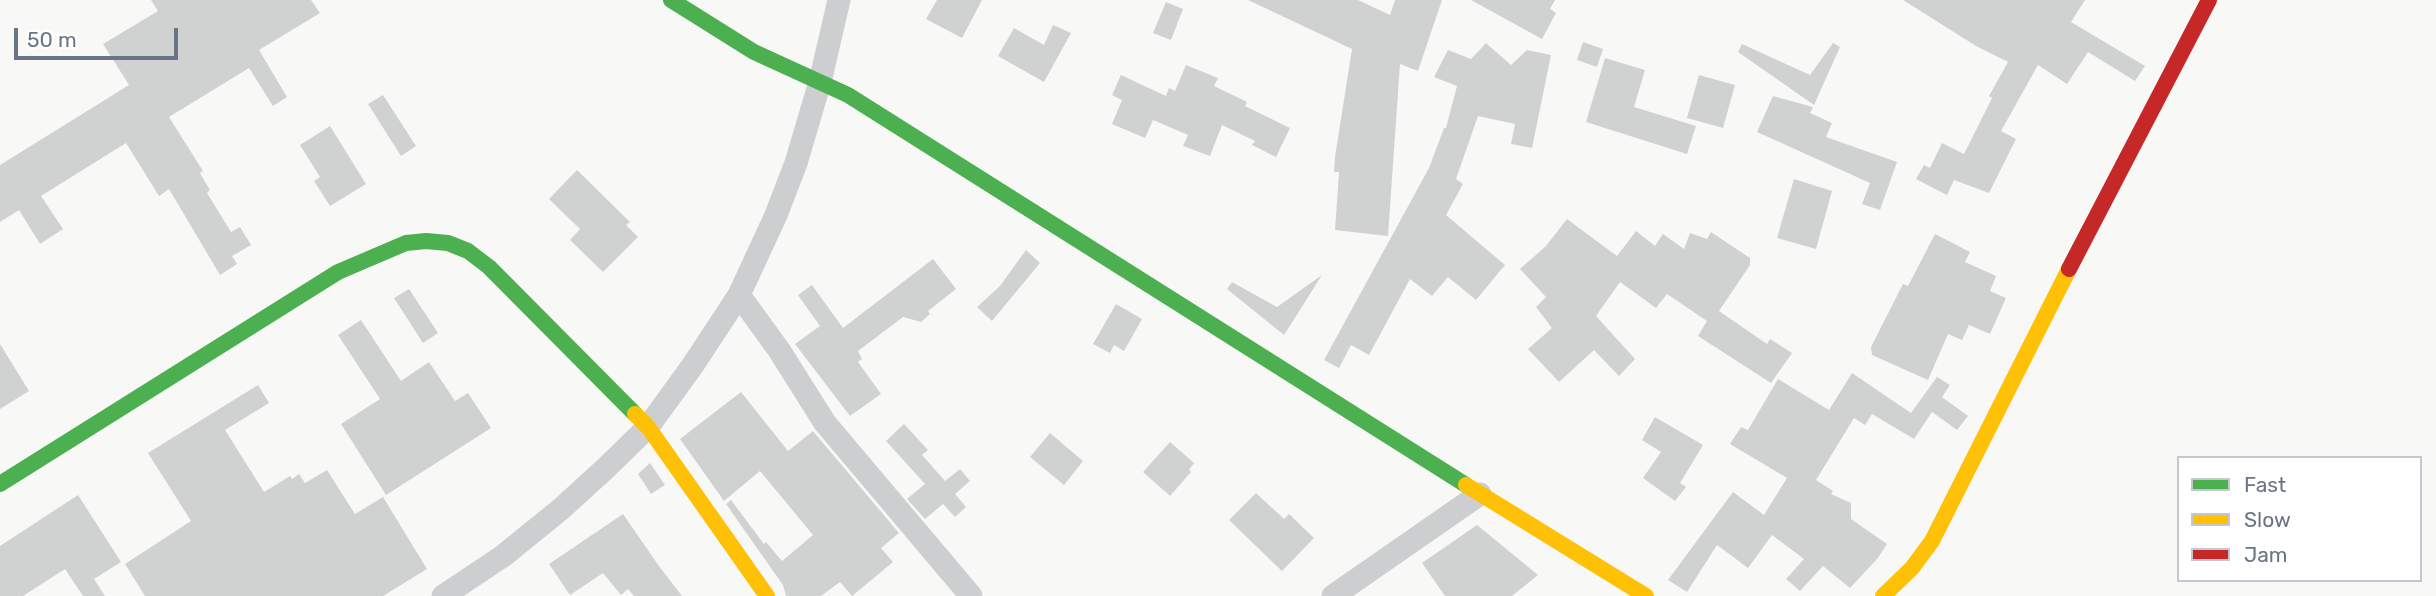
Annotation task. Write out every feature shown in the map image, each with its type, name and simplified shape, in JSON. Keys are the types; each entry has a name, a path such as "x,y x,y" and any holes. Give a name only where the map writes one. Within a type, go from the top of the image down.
{"street":[{"path":"671,0 754,52 848,95 1646,596"},
{"path":"443,596 503,556 561,509 648,427 740,295 796,163 820,82 839,0"},
{"path":"1883,596 1912,568 1932,541 2085,237 2209,0"},
{"path":"0,484 338,272 406,243 448,243 468,251 489,267 648,427 767,596"},
{"path":"740,295 825,423 971,596"},
{"path":"1333,596 1480,494"}],"building":[{"path":"151,0 311,0 320,13 259,50 287,97 273,106 249,68 169,117 203,171 200,173 210,190 207,193 231,232 240,227 251,245 232,256 237,264 220,275 169,189 159,196 126,143 41,196 63,229 40,244 19,210 0,222 0,165 129,85 103,44 158,11"},
{"path":"937,0 982,0 962,38 926,19"},
{"path":"1248,0 1358,0 1390,15 1395,0 1442,0 1418,71 1400,64 1388,236 1335,230 1339,172 1334,172 1335,157 1352,49"},
{"path":"1471,0 1555,0 1550,9 1556,13 1542,39"},
{"path":"1903,0 2085,0 2071,22 2145,66 2135,81 2088,52 2067,84 2038,65 2001,131 2016,139 1989,193 1954,180 1947,195 1916,179 1924,165 1930,168 1942,143 1964,154 1992,98 1989,96 2008,62 1976,46"},
{"path":"1166,2 1183,9 1171,40 1153,33"},
{"path":"1053,25 1071,33 1044,82 998,56 1014,28 1044,45"},
{"path":"1583,42 1603,49 1597,67 1577,60"},
{"path":"1486,43 1511,65 1527,50 1551,55 1532,148 1511,144 1515,124 1478,116 1456,179 1463,184 1446,215 1505,265 1476,300 1448,277 1432,296 1410,279 1369,355 1351,345 1339,368 1324,360 1429,168 1446,128 1457,86 1434,77 1448,50 1471,59"},
{"path":"1833,43 1840,47 1814,105 1738,52 1742,44 1810,75"},
{"path":"1605,58 1645,70 1634,107 1696,126 1687,154 1586,122"},
{"path":"1186,65 1218,78 1214,86 1247,102 1245,106 1290,128 1276,157 1252,145 1255,141 1222,125 1210,156 1183,146 1188,135 1153,120 1145,138 1112,124 1122,100 1112,95 1121,75 1166,96 1169,88 1175,91"},
{"path":"1699,75 1735,85 1723,128 1687,118"},
{"path":"383,95 416,146 401,156 368,104"},
{"path":"1773,96 1813,107 1810,113 1832,123 1826,137 1897,162 1880,210 1862,204 1870,183 1757,132"},
{"path":"330,126 366,184 330,206 314,181 320,177 300,145"},
{"path":"577,170 630,222 626,225 638,237 603,272 570,240 580,229 549,199"},
{"path":"1794,179 1832,191 1816,249 1777,238"},
{"path":"1567,219 1617,256 1636,231 1655,246 1663,234 1684,249 1690,233 1707,239 1711,232 1750,258 1750,265 1719,311 1767,344 1770,339 1792,353 1771,383 1698,336 1707,321 1667,294 1656,308 1620,282 1596,316 1635,359 1619,376 1594,350 1559,382 1528,349 1552,328 1536,307 1546,297 1520,269 1546,246"},
{"path":"1935,234 1970,252 1965,262 1996,276 1990,291 2006,298 1990,334 1969,325 1962,340 1948,334 1928,380 1872,355 1871,347 1903,284 1908,286"},
{"path":"1026,250 1040,263 992,321 977,307 1000,286"},
{"path":"933,259 956,289 928,311 930,314 921,322 903,317 858,351 862,359 858,362 881,394 850,416 795,344 820,326 798,295 812,285 843,328"},
{"path":"1322,275 1284,335 1227,289 1232,282 1277,307"},
{"path":"409,289 438,333 423,343 394,298"},
{"path":"1116,304 1142,319 1124,351 1114,345 1110,353 1093,344"},
{"path":"361,320 401,381 429,362 455,401 468,393 491,428 386,495 341,424 380,399 338,335"},
{"path":"0,344 29,391 0,409"},
{"path":"1852,373 1911,413 1937,377 1950,385 1942,397 1968,416 1957,430 1932,412 1914,439 1872,414 1865,425 1854,418 1816,480 1833,491 1831,494 1851,503 1851,519 1887,544 1877,559 1850,588 1823,566 1800,591 1786,579 1804,559 1772,535 1748,568 1717,545 1687,592 1668,580 1733,492 1764,515 1787,478 1730,444 1741,427 1748,430 1778,379 1829,410"},
{"path":"258,385 269,403 225,430 264,492 290,476 292,479 299,474 305,483 327,470 355,514 383,497 427,569 383,596 145,596 125,564 191,521 148,453"},
{"path":"741,392 788,451 813,431 899,533 881,548 893,562 852,596 840,582 821,596 786,596 783,585 726,504 731,500 764,544 766,542 782,561 813,535 760,471 724,501 680,439"},
{"path":"1655,417 1703,445 1680,483 1686,487 1675,501 1643,478 1661,452 1642,440"},
{"path":"904,424 928,450 922,455 945,481 960,469 970,481 955,494 966,507 955,517 943,504 925,519 907,499 925,484 886,441"},
{"path":"1050,433 1083,461 1064,485 1030,457"},
{"path":"1170,442 1194,463 1189,470 1191,472 1170,496 1143,472"},
{"path":"650,463 665,485 651,494 638,474"},
{"path":"1256,493 1284,519 1289,514 1314,538 1282,571 1229,520"},
{"path":"78,495 121,562 94,579 105,596 83,596 65,569 23,596 0,596 0,546"},
{"path":"623,514 682,596 634,596 628,589 621,595 603,573 570,595 549,564"},
{"path":"1477,525 1538,575 1512,596 1445,596 1422,563"}],"traffic: fast":[{"path":"671,0 754,52 848,95 1466,485"},
{"path":"0,484 338,272 406,243 448,243 468,251 489,267 635,414"}],"traffic: slow":[{"path":"1883,596 1912,568 1932,541 2069,269"},
{"path":"635,414 648,427 767,596"},
{"path":"1466,485 1646,596"}],"traffic: jam":[{"path":"2069,269 2209,0"}]}
